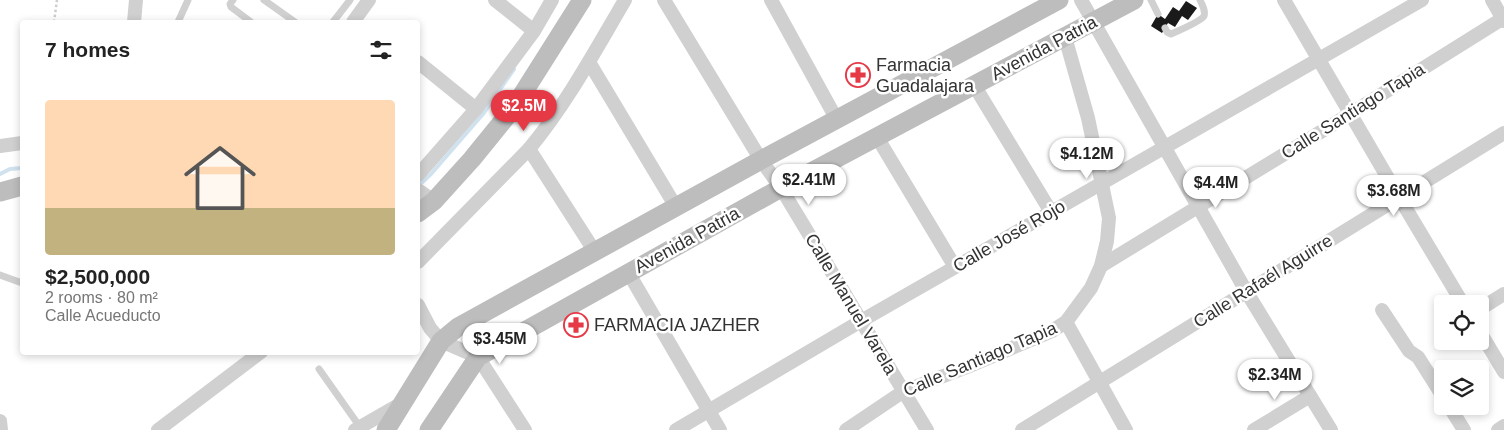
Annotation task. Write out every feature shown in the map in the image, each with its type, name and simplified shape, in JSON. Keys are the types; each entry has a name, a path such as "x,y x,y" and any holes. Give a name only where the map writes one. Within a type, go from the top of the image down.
{"street":[{"path":"134,20 136,0"},
{"path":"360,20 369,0"},
{"path":"495,0 534,31"},
{"path":"420,173 476,109 534,31 552,0"},
{"path":"420,209 425,195 472,159 515,106 582,0"},
{"path":"420,260 529,149 559,110 625,0"},
{"name":"Calle Manuel Varela","path":"664,0 781,188 927,430"},
{"path":"771,0 837,120"},
{"name":"Avenida Patria","path":"386,430 441,340 458,327 1059,0"},
{"path":"1081,0 1246,291 1331,430"},
{"name":"Avenida Patria","path":"429,430 478,357 781,188 1134,0"},
{"path":"1284,0 1458,295"},
{"name":"Calle José Rojo","path":"676,430 1102,182 1422,0"},
{"path":"1492,0 1503,20"},
{"name":"Calle Santiago Tapia","path":"1101,266 1503,20"},
{"path":"1065,37 1088,118 1109,218 1107,241 1101,266 1091,288 1066,322 1126,430"},
{"path":"589,62 676,207"},
{"path":"420,64 476,109"},
{"path":"974,85 1051,212"},
{"name":"Calle Rafaél Aguirre","path":"1022,430 1504,133"},
{"path":"877,137 955,267"},
{"path":"0,146 20,143"},
{"path":"529,149 595,252"},
{"path":"0,192 20,187"},
{"path":"628,272 720,430"},
{"path":"1489,303 1504,294"},
{"path":"420,309 430,328 441,340 478,357 525,430"},
{"path":"1382,310 1409,351 1418,357 1434,382"},
{"name":"Calle Santiago Tapia","path":"846,430 904,391 1035,339 1066,322"},
{"path":"1489,347 1504,372"},
{"path":"158,430 257,355"},
{"path":"1254,430 1310,396"},
{"path":"358,428 404,402"},
{"path":"1455,415 1464,430"},
{"path":"0,422 1,430"},
{"path":"1498,430 1504,426"}],"lane":[{"path":"179,20 188,0"},
{"path":"233,0 230,4 231,7 248,20"},
{"path":"264,0 292,20"},
{"path":"335,20 350,0"},
{"path":"1152,0 1158,14"},
{"path":"1165,28 1167,32 1172,34 1201,19 1204,8 1200,0"},
{"path":"0,275 20,282"},
{"path":"319,370 358,428"}],"path":[{"path":"54,20 57,0"}],"building":[{"path":"1186,1 1197,8 1188,20 1182,16 1175,27 1168,23 1162,33 1151,26 1158,14 1165,19 1173,7 1179,11"}],"waterway":[{"path":"420,184 483,114 514,69"},
{"path":"0,174 10,169 20,168"}],"place":[{"name":"Farmacia Guadalajara","path":"858,75"},
{"name":"FARMACIA JAZHER","path":"576,325"}]}
